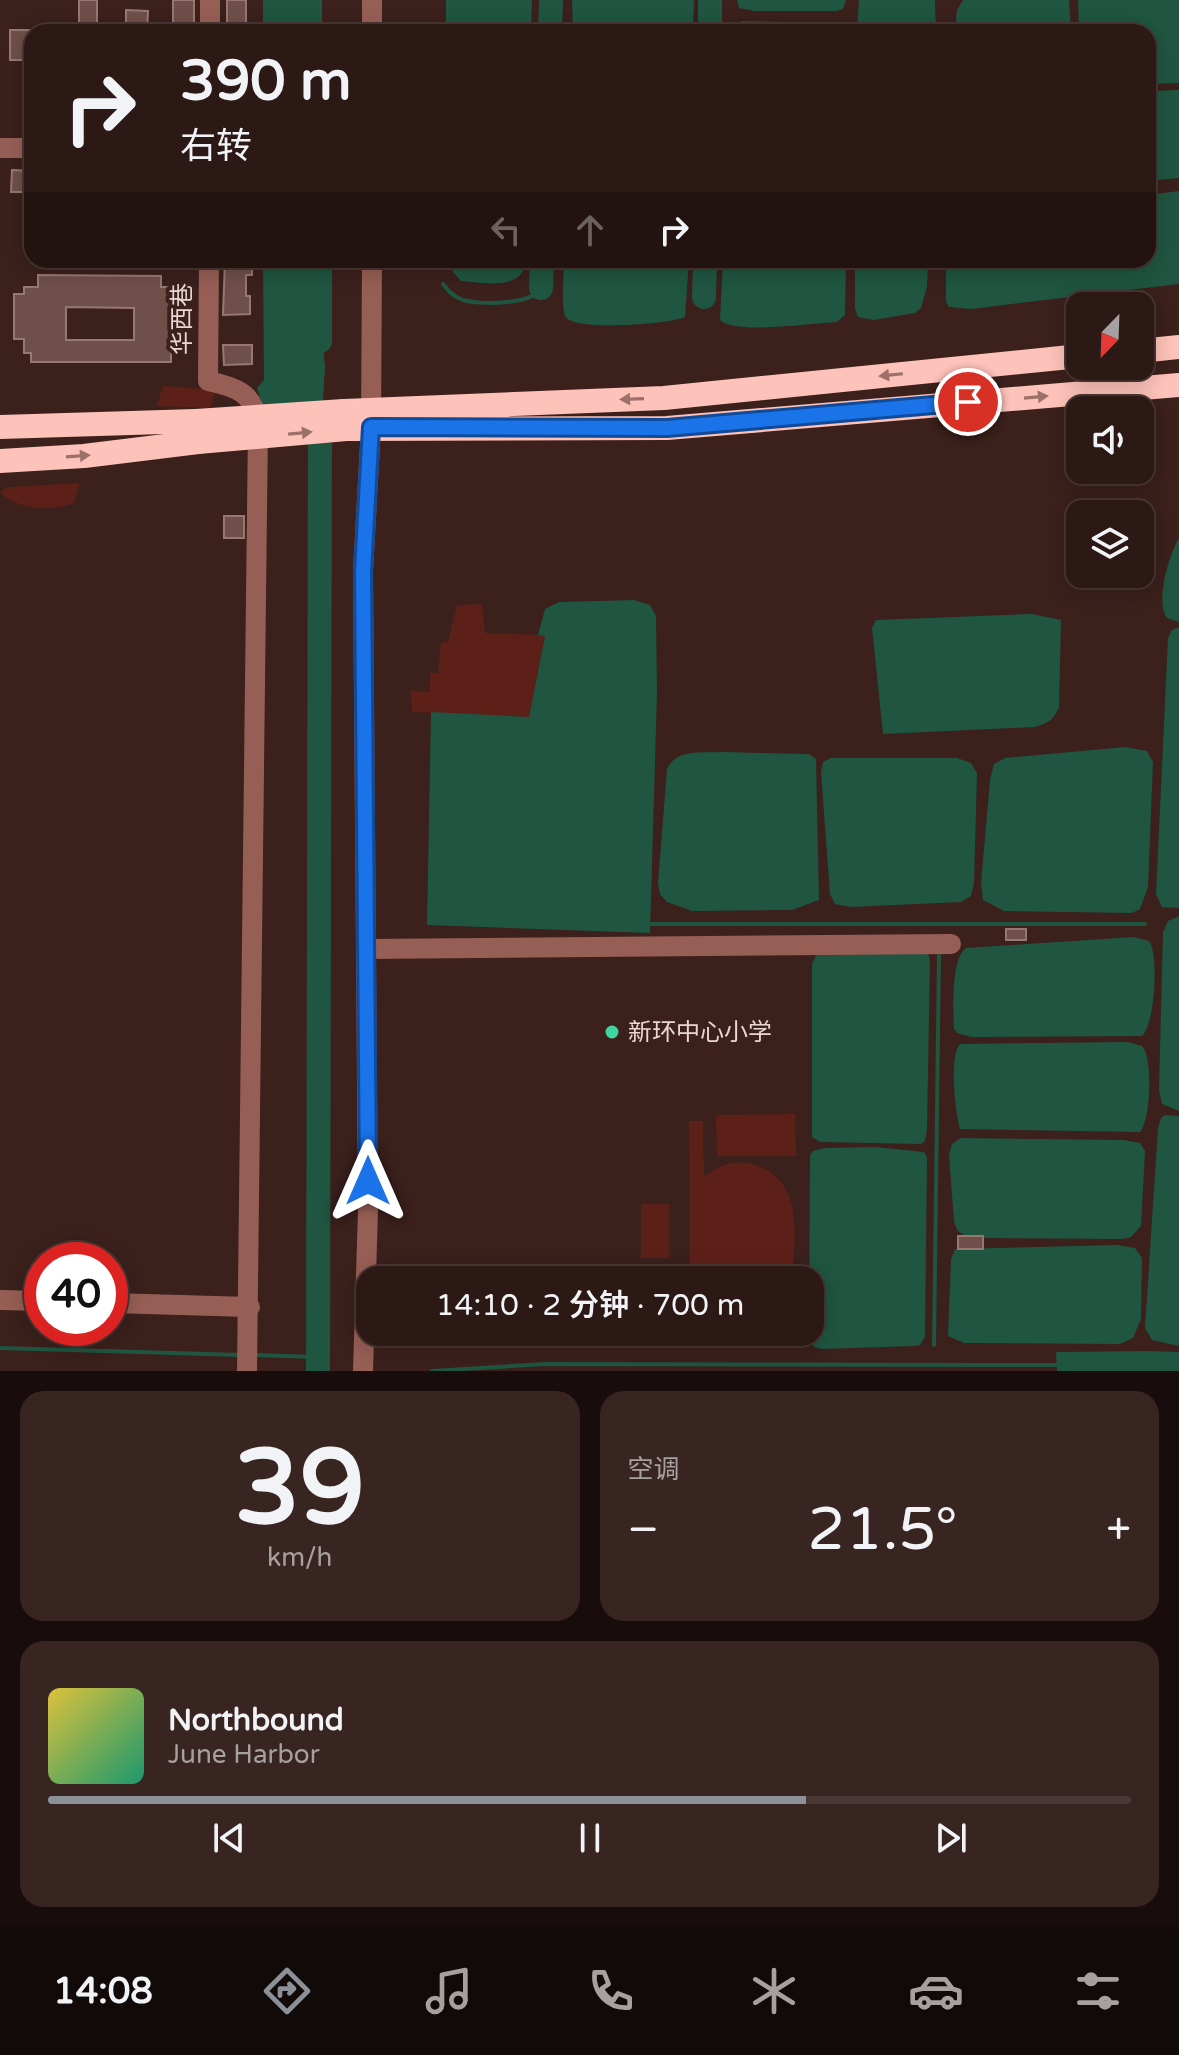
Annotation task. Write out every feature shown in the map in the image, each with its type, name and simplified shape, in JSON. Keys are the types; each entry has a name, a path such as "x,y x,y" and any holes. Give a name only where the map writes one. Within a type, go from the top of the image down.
{"highway":[{"path":"1154,350 1179,347"},
{"path":"0,427 197,431 664,398 1066,357"},
{"path":"371,418 667,428 1179,385"},
{"path":"0,461 84,456 197,431"}],"street":[{"path":"210,0 210,24"},
{"path":"372,0 372,24"},
{"path":"0,148 24,148"},
{"name":"华西巷","path":"209,268 208,380 233,388 249,398 254,405 258,425 247,1371"},
{"path":"363,1371 368,1211 363,571 371,418 372,268"},
{"path":"366,949 951,944"},
{"path":"0,1300 24,1301"},
{"path":"128,1304 250,1307"}],"shaded area":[{"path":"263,0 322,0 322,24 263,24"},
{"path":"446,0 532,0 531,24 446,24"},
{"path":"572,0 694,0 693,24 573,24"},
{"path":"737,0 846,0 843,9 837,11 755,11 739,8"},
{"path":"859,0 935,0 936,24 858,24"},
{"path":"963,0 1069,0 1070,24 956,24 957,10"},
{"path":"1078,0 1179,0 1179,83 1156,84 1156,24 1079,24"},
{"path":"742,21 845,24 738,24"},
{"path":"1179,90 1179,178 1156,180 1156,91"},
{"path":"1179,191 1179,284 1112,292 1066,292 1066,298 971,309 949,307 946,302 946,268 1156,268 1156,194"},
{"path":"263,268 319,268 325,367 322,414 267,418 257,388 264,380"},
{"path":"452,268 524,268 518,277 501,283 461,281"},
{"path":"564,268 688,268 685,317 676,320 622,325 584,324 565,316"},
{"path":"723,268 846,268 845,315 837,322 741,327 720,320"},
{"path":"855,268 928,268 927,287 921,308 915,313 874,320 858,317 855,308"},
{"path":"163,386 216,390 210,408 157,406"},
{"path":"80,483 74,503 55,508 25,506 0,492 8,487"},
{"path":"1179,538 1179,622 1167,618 1162,601 1168,566"},
{"path":"634,600 650,605 656,616 657,693 650,933 427,925 431,712 529,717 545,636 538,635 545,609 559,602"},
{"path":"482,604 485,633 545,635 529,717 412,712 411,691 430,692 430,673 438,673 441,643 448,642 457,605"},
{"path":"1031,614 1061,620 1059,707 1050,720 1035,727 883,734 872,628 876,620"},
{"path":"1179,627 1179,908 1162,907 1156,894 1168,638 1172,630"},
{"path":"1125,747 1147,751 1153,762 1148,887 1140,909 1132,913 1004,911 983,900 981,883 994,764 1005,758"},
{"path":"723,752 809,754 816,759 819,900 792,910 692,911 667,902 660,894 658,883 667,769 671,762 684,755"},
{"path":"831,758 957,758 971,763 977,773 971,896 961,902 851,907 835,904 830,894 821,772 823,762"},
{"path":"1179,916 1179,1111 1162,1104 1159,1090 1163,932 1168,921"},
{"path":"1134,937 1149,941 1154,959 1153,1004 1142,1036 971,1037 954,1029 955,973 966,948"},
{"path":"817,953 928,953 927,1129 925,1141 921,1144 820,1142 812,1137 812,964"},
{"path":"1127,1042 1142,1046 1148,1062 1148,1102 1140,1132 960,1129 954,1072 960,1044"},
{"path":"795,1114 796,1156 717,1156 716,1115"},
{"path":"1165,1115 1179,1116 1179,1346 1152,1340 1145,1328 1158,1128"},
{"path":"689,1121 703,1121 704,1177 719,1167 741,1162 762,1167 786,1189 794,1218 793,1266 690,1266"},
{"path":"961,1138 1124,1140 1140,1143 1145,1151 1141,1226 1131,1237 1122,1239 978,1238 962,1234 954,1221 949,1155 952,1144"},
{"path":"875,1147 924,1152 927,1157 925,1337 920,1345 814,1347 824,1346 824,1266 809,1266 810,1155 824,1148"},
{"path":"641,1204 669,1204 669,1258 641,1258"},
{"path":"1117,1245 1135,1248 1142,1258 1141,1319 1133,1338 1120,1344 964,1343 948,1336 951,1259 955,1249"},
{"path":"1056,1352 1179,1352 1179,1371 1057,1371"}],"building":[{"path":"79,0 97,0 97,24 79,24"},
{"path":"173,0 194,0 194,24 173,24"},
{"path":"227,0 246,0 246,24 227,24"},
{"path":"126,10 148,11 147,24 126,24"},
{"path":"10,30 24,30 24,60 10,60"},
{"path":"12,170 24,171 24,192 11,192"},
{"path":"225,268 252,268 252,275 246,275 250,314 223,315"},
{"path":"38,275 161,276 161,287 177,287 177,293 187,293 187,340 177,340 177,353 171,353 171,362 31,362 31,353 24,353 24,339 14,339 14,294 24,294 24,287 38,287","holes":["66,307 134,308 134,340 66,340"]},
{"path":"223,345 252,345 252,364 224,365"},
{"path":"224,516 244,516 244,538 224,538"},
{"path":"1006,929 1026,929 1026,940 1006,940"},
{"path":"958,1236 983,1236 983,1249 958,1249"}],"waterway":[{"path":"550,24 551,0"},
{"path":"710,0 710,24"},
{"path":"320,268 320,341"},
{"path":"541,288 542,268"},
{"path":"704,297 705,268"},
{"path":"443,284 460,299 481,303 517,301 536,294 541,288"},
{"path":"318,1371 320,413"},
{"path":"649,924 1145,924"},
{"path":"934,1345 939,955"},
{"path":"0,1348 242,1355"},
{"path":"255,1355 317,1357"},
{"path":"432,1371 545,1364 1059,1365"}],"place":[{"name":"新环中心小学","path":"612,1032"}],"route":[{"path":"368,1181 363,571 371,427 667,428 968,402"}]}
